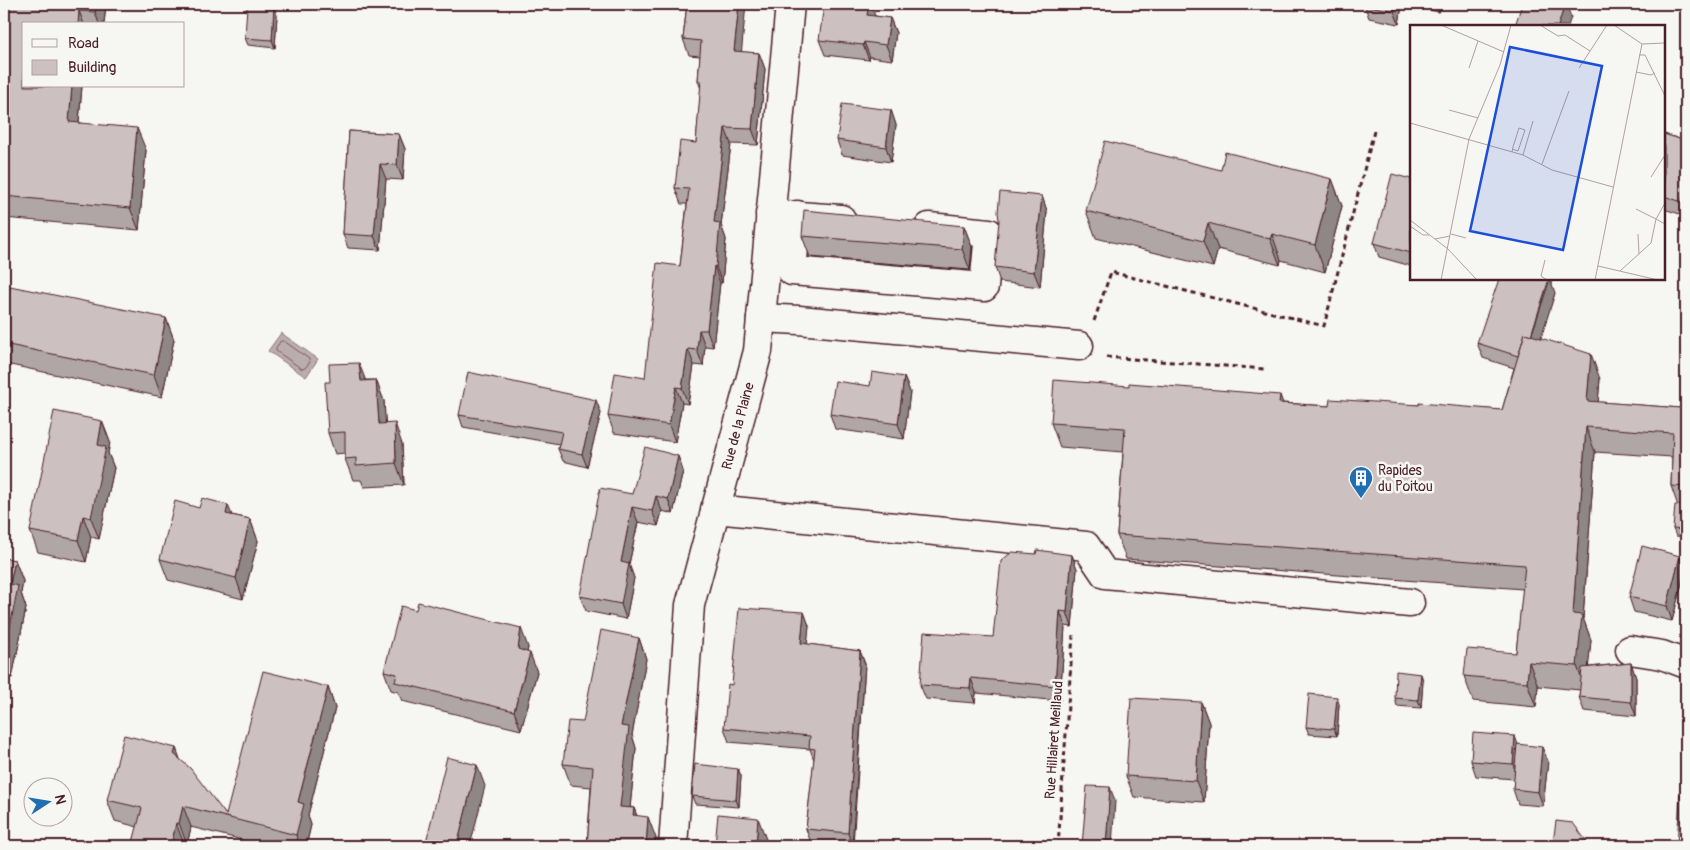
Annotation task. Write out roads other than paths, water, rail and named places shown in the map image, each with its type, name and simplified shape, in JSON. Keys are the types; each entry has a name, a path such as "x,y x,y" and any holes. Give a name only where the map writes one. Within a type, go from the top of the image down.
{"street":[{"name":"Rue de la Plaine","path":"673,846 690,605 758,351 790,4"},
{"path":"770,214 863,221"},
{"path":"797,215 792,271 984,286 989,233 902,225"},
{"path":"761,318 1079,346"},
{"path":"716,509 1086,546 1105,574 1410,603"},
{"path":"1630,650 1662,655 1686,664"}],"water":[{"path":"281,333 318,359 306,377 268,351"}],"place":[{"name":"Rapides du Poitou","path":"1361,499"}]}
